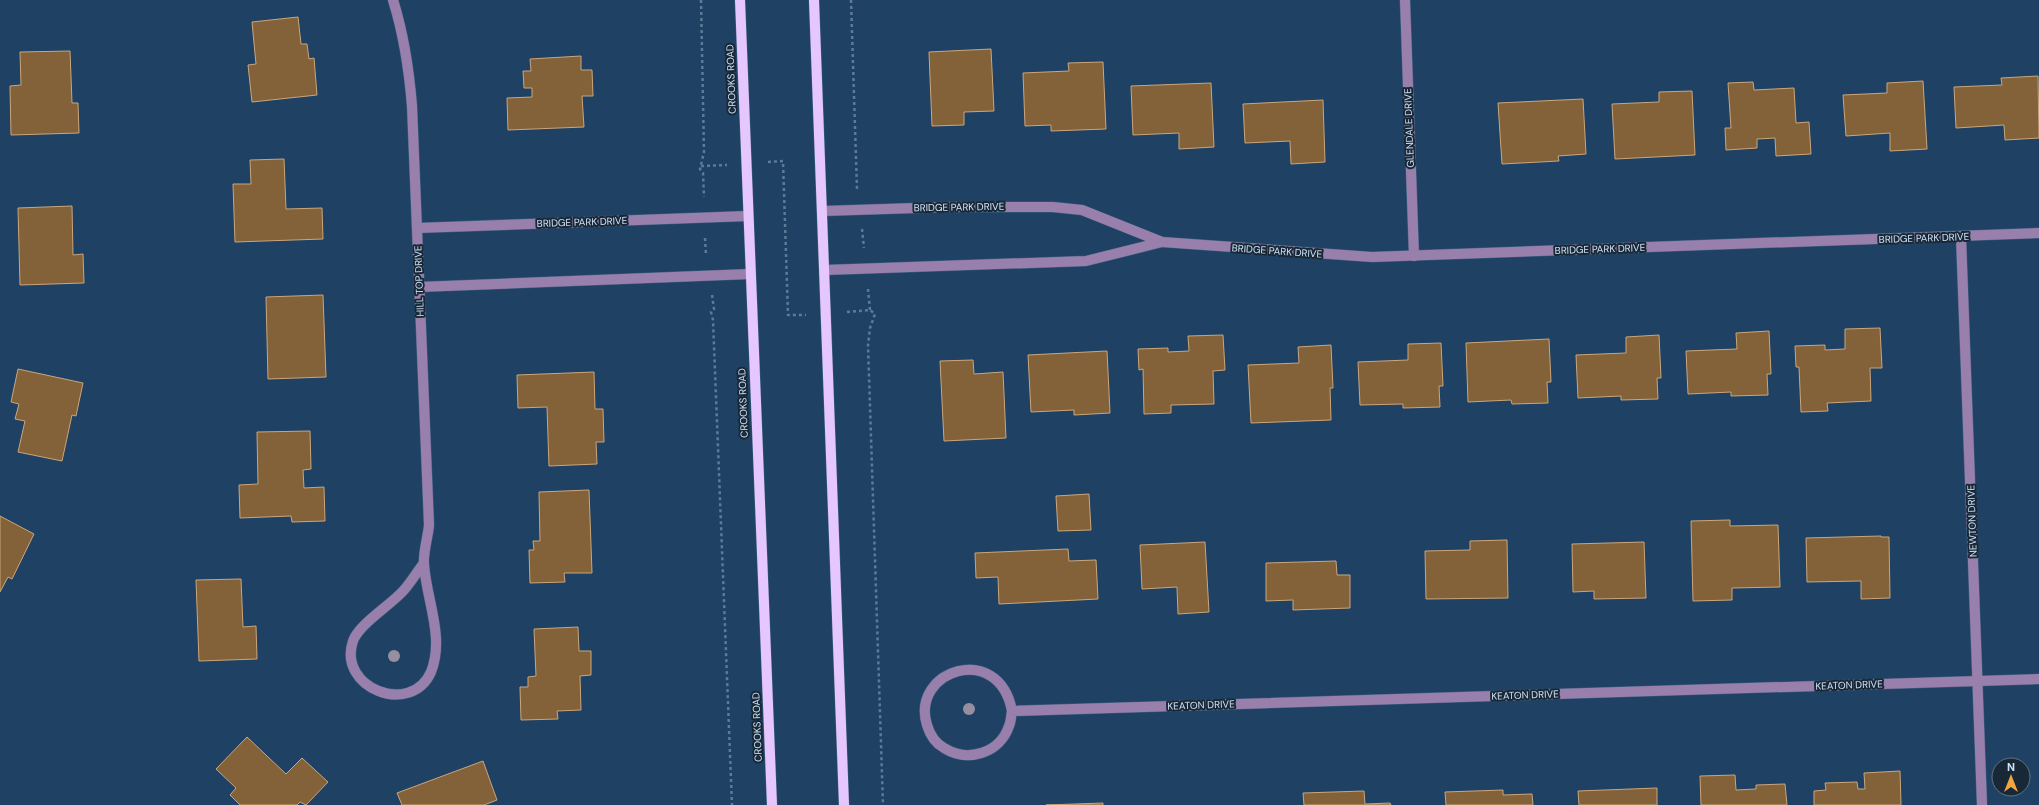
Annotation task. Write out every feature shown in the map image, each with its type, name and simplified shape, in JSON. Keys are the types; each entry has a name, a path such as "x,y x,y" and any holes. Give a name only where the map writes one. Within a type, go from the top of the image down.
{"main road":[{"name":"CROOKS ROAD","path":"740,0 772,805"},
{"path":"814,0 844,805"}],"street":[{"name":"HILL TOP DRIVE","path":"393,0 402,28 409,66 429,525 424,563 435,623 434,661 430,673 422,684 411,691 398,695 384,694 372,689 360,680 354,668 351,655 353,641 359,629 404,590 424,563"},
{"name":"GLENDALE DRIVE","path":"1405,0 1414,256"},
{"name":"BRIDGE PARK DRIVE","path":"823,211 954,207 1053,207 1082,210 1162,242 1332,256 1414,256 2039,233"},
{"name":"BRIDGE PARK DRIVE","path":"417,228 748,216"},
{"name":"NEWTON DRIVE","path":"1961,237 1982,805"},
{"name":"BRIDGE PARK DRIVE","path":"825,270 1086,261 1162,242"},
{"path":"419,287 750,274"},
{"path":"965,670 979,670 997,681 1009,697 1012,711 1010,726 1003,739 992,749 986,752 965,756 951,752 938,745 929,733 925,719 925,704 930,691 939,680 951,673 965,670"},
{"name":"KEATON DRIVE","path":"1012,711 2039,679"}],"path":[{"path":"701,0 704,136 700,169 703,173"},
{"path":"852,0 858,179 856,182"},
{"path":"766,163 783,161 788,315 806,315"},
{"path":"701,166 707,166"},
{"path":"705,234 707,259"},
{"path":"714,309 711,312 713,320 732,805"},
{"path":"870,310 875,314 870,328 868,344 883,805"}],"building":[{"path":"298,17 301,44 307,44 309,59 314,58 317,95 252,102 248,65 256,64 252,22"},
{"path":"991,49 994,111 964,112 964,125 932,126 929,52"},
{"path":"70,51 72,103 78,103 79,133 11,135 10,86 21,85 20,52"},
{"path":"581,56 581,70 592,70 593,96 582,96 584,127 508,130 507,98 532,97 532,88 524,88 523,71 531,71 530,59"},
{"path":"1103,62 1106,129 1051,131 1051,125 1025,126 1023,73 1069,71 1068,63"},
{"path":"2038,76 2039,138 2005,140 2004,125 1956,128 1954,87 2002,85 2001,78"},
{"path":"1923,81 1927,149 1890,151 1890,133 1846,136 1843,95 1887,93 1887,83"},
{"path":"1753,82 1754,90 1794,88 1796,123 1809,122 1811,154 1776,156 1775,138 1757,139 1757,148 1726,150 1725,128 1731,128 1728,83"},
{"path":"1211,83 1214,147 1179,149 1179,133 1133,135 1131,86"},
{"path":"1692,91 1695,155 1615,159 1612,104 1659,102 1659,92"},
{"path":"1583,99 1586,154 1558,156 1559,161 1502,164 1498,103"},
{"path":"1323,100 1325,162 1291,164 1290,141 1245,143 1243,104"},
{"path":"284,159 286,209 322,208 323,239 235,242 233,184 251,184 250,160"},
{"path":"72,206 73,255 83,254 84,283 20,285 18,208"},
{"path":"323,295 326,377 268,379 266,297"},
{"path":"1880,328 1882,368 1870,368 1871,401 1827,403 1828,411 1801,412 1799,367 1796,367 1795,346 1825,345 1825,350 1845,349 1845,329"},
{"path":"1769,331 1771,374 1767,374 1768,395 1731,396 1731,392 1688,394 1686,351 1737,349 1736,333"},
{"path":"1223,335 1225,370 1213,371 1214,404 1171,405 1171,413 1144,414 1143,369 1139,370 1138,349 1168,348 1168,352 1189,351 1188,336"},
{"path":"1659,335 1661,378 1657,378 1658,399 1621,400 1621,396 1578,398 1576,355 1626,353 1626,337"},
{"path":"1549,339 1551,382 1547,382 1548,403 1512,404 1511,400 1468,402 1466,343"},
{"path":"1441,343 1443,386 1439,386 1440,407 1403,408 1403,404 1360,405 1358,362 1408,360 1408,344"},
{"path":"1331,345 1333,388 1330,388 1331,420 1251,423 1248,365 1299,363 1298,347"},
{"path":"1107,351 1110,413 1074,415 1074,410 1031,412 1028,355"},
{"path":"973,360 974,374 1003,372 1006,438 944,441 940,361"},
{"path":"18,369 83,383 76,416 72,415 62,461 18,452 25,421 15,419 19,404 11,402"},
{"path":"594,372 595,409 603,409 604,442 596,442 597,464 549,466 547,407 518,408 517,375"},
{"path":"310,431 311,469 303,470 304,488 324,487 325,521 292,522 291,516 240,518 239,485 258,484 257,432"},
{"path":"589,490 592,573 564,573 565,582 530,583 529,550 534,550 533,541 540,541 539,492"},
{"path":"1089,494 1091,530 1058,531 1056,496"},
{"path":"0,516 34,534 12,579 8,577 0,592"},
{"path":"1730,520 1730,526 1778,525 1780,587 1732,588 1732,600 1693,601 1691,521"},
{"path":"1889,537 1890,598 1861,599 1861,581 1807,582 1806,538"},
{"path":"1507,540 1508,598 1426,599 1425,551 1470,550 1470,541"},
{"path":"1205,542 1209,612 1178,614 1177,587 1142,589 1140,545"},
{"path":"1644,542 1646,598 1594,599 1594,591 1573,592 1572,544"},
{"path":"1068,549 1069,561 1096,560 1098,599 999,604 998,577 976,578 975,553"},
{"path":"1336,561 1337,575 1350,575 1350,608 1293,610 1293,600 1266,601 1266,563"},
{"path":"241,579 243,627 256,626 257,659 199,661 196,580"},
{"path":"578,627 579,651 591,651 591,675 580,676 581,710 557,711 558,719 521,720 520,687 528,687 528,677 536,676 534,629"},
{"path":"247,737 286,774 302,758 328,782 306,805 300,802 297,805 240,805 230,795 236,788 216,769"},
{"path":"483,761 497,800 484,805 402,805 397,793"},
{"path":"1900,771 1901,805 1814,805 1814,791 1826,790 1825,783 1857,782 1858,789 1865,789 1864,773"},
{"path":"1735,775 1736,790 1756,789 1756,785 1785,784 1787,805 1701,805 1700,776"},
{"path":"1657,788 1657,805 1579,805 1578,791"},
{"path":"1503,790 1503,795 1532,794 1533,805 1446,805 1445,792"},
{"path":"1364,791 1365,804 1390,803 1391,805 1304,805 1303,793"},
{"path":"1103,803 1103,805 1046,805"}]}
